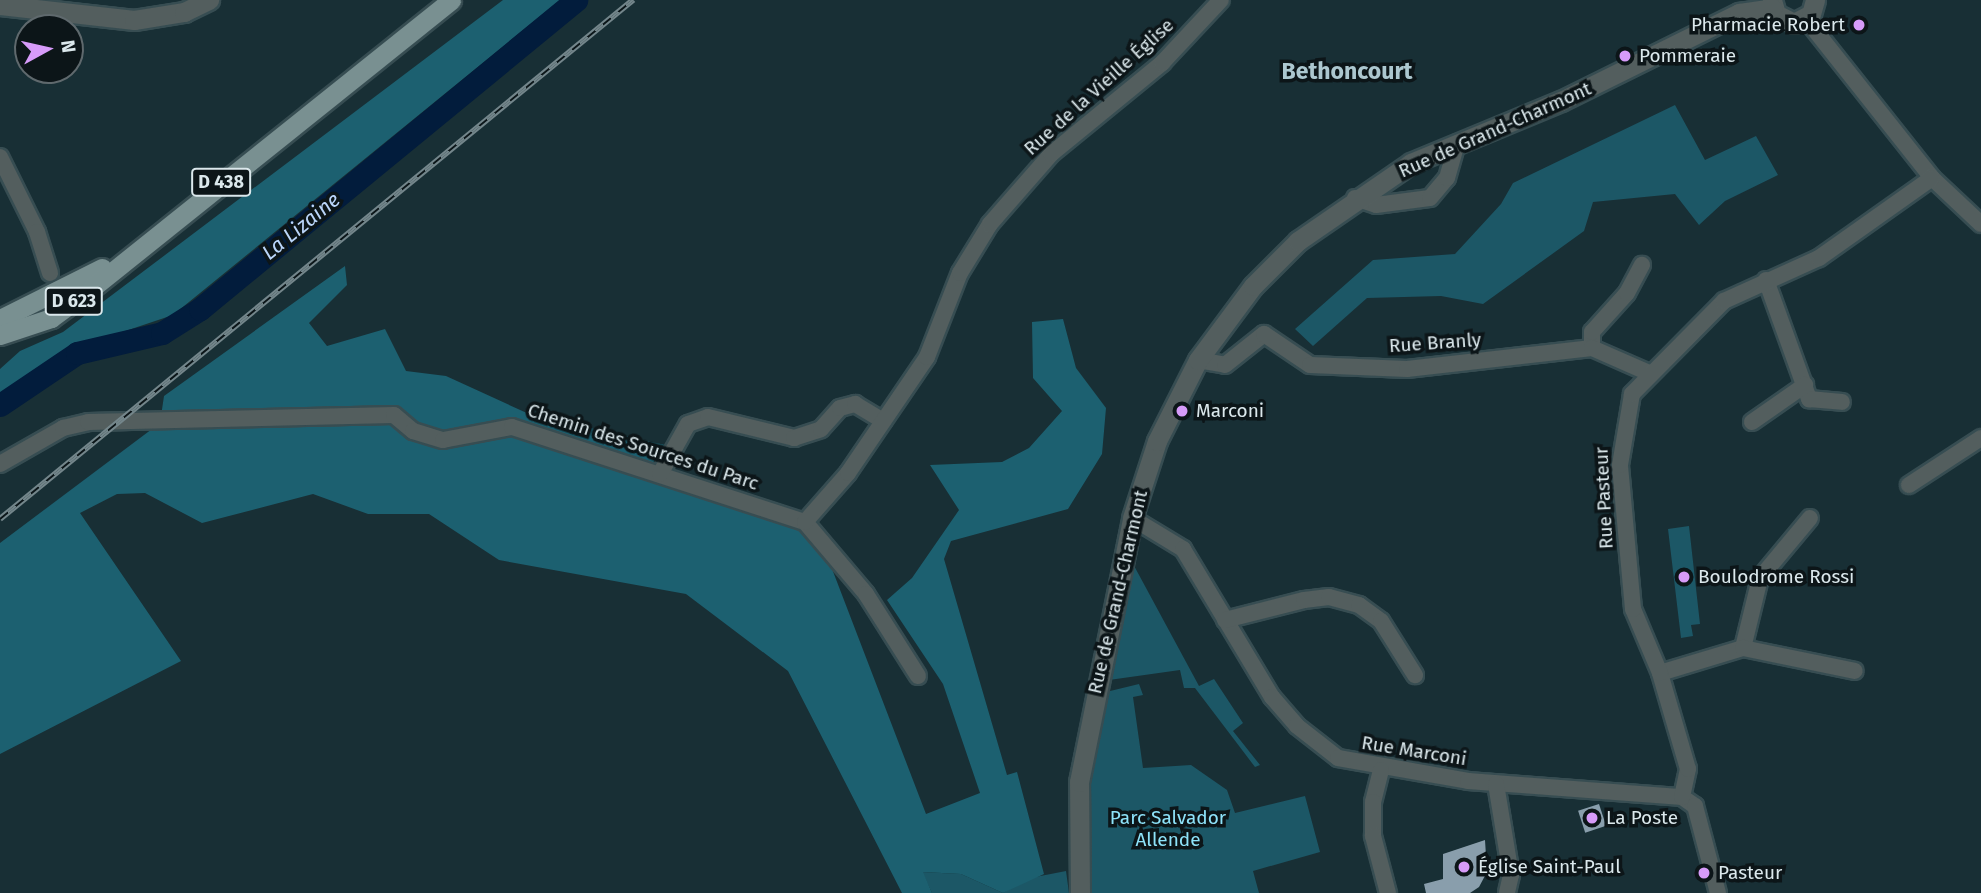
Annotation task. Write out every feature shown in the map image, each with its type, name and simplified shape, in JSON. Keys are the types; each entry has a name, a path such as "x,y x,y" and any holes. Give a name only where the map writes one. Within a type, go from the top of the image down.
{"main road":[{"name":"D 438","path":"136,248 451,0"},
{"name":"D 623","path":"0,319 45,301 136,248"},
{"name":"D 623","path":"0,335 51,318 136,248"}],"street":[{"path":"0,5 41,4 134,20 184,12 209,0"},
{"name":"Rue de la Vieille Église","path":"805,522 883,421 927,357 960,273 990,224 1051,154 1162,63 1221,0"},
{"path":"1806,19 1815,0"},
{"path":"1773,4 1787,22 1806,19"},
{"name":"Rue de Grand-Charmont","path":"1080,893 1079,782 1132,517 1157,441 1198,360 1253,286 1298,241 1355,198 1410,163 1641,64 1739,13 1773,4"},
{"path":"1806,19 1932,178 1981,224"},
{"path":"1355,198 1376,205 1430,198 1447,178 1457,143"},
{"path":"0,157 37,232 50,273"},
{"name":"Rue Pasteur","path":"1682,797 1688,769 1660,673 1633,610 1620,465 1623,421 1632,394 1649,373 1724,301 1819,258 1932,178"},
{"path":"1592,348 1592,332 1627,293 1642,265"},
{"path":"1766,280 1809,398 1842,402"},
{"name":"Rue Branly","path":"1198,360 1225,365 1264,334 1310,365 1407,369 1592,348 1633,362 1649,373"},
{"path":"1752,422 1805,385"},
{"path":"660,474 688,424 708,417 794,438 821,429 841,408 855,404 883,421"},
{"name":"Chemin des Sources du Parc","path":"0,464 79,423 394,415 414,431 443,440 512,427 805,522"},
{"path":"1909,485 1981,438"},
{"name":"Rue Marconi","path":"1132,517 1183,549 1240,651 1297,726 1338,758 1381,770 1496,784 1682,797"},
{"path":"1743,649 1760,578 1810,518"},
{"path":"805,522 866,594 918,676"},
{"path":"1225,620 1304,600 1329,597 1359,605 1381,621 1415,675"},
{"path":"1660,673 1743,649 1855,671"},
{"path":"1381,770 1373,802 1377,855 1388,893"},
{"path":"1496,784 1511,875 1507,893"},
{"path":"1682,797 1695,806 1718,893"}],"green space":[{"path":"1675,105 1705,160 1756,136 1778,175 1725,201 1699,225 1675,194 1593,202 1584,231 1483,304 1441,296 1367,298 1313,346 1295,329 1373,260 1455,254 1501,204 1513,183"},
{"name":"Boulodrome Rossi","path":"1689,526 1700,624 1691,625 1693,636 1681,638 1668,529"},
{"path":"1132,562 1199,686 1214,679 1243,723 1233,731 1260,765 1255,767 1195,688 1184,688 1180,670 1109,680"},
{"name":"Parc Salvador Allende","path":"1139,684 1143,695 1133,697 1143,768 1191,765 1227,790 1235,813 1305,796 1320,852 1253,871 1259,893 1091,893 1089,792 1106,692"},
{"path":"1066,871 1069,893 1003,893 1025,879"},
{"path":"922,872 961,874 1003,893 932,893"}],"shaded area":[{"path":"503,0 560,0 173,315 57,354 0,397 0,369 20,351 63,332"},
{"path":"345,266 347,285 309,323 327,346 385,329 406,371 446,376 529,414 665,445 645,474 793,522 829,561 926,814 980,793 943,684 887,600 912,578 959,510 930,465 1002,462 1029,448 1062,411 1033,378 1032,322 1063,319 1076,368 1106,408 1102,454 1068,509 951,541 944,559 1007,775 1017,772 1044,874 1003,893 961,874 923,872 932,893 902,893 788,671 686,594 499,560 429,514 368,514 313,494 202,523 145,493 117,494 80,513 181,661 0,754 0,543 160,423 164,396"}],"building":[{"name":"La Poste","path":"1599,804 1606,826 1585,833 1578,811"},
{"name":"Église Saint-Paul","path":"1485,840 1487,872 1479,887 1470,893 1426,893 1424,884 1443,879 1443,854"}],"waterway":[{"name":"La Lizaine","path":"0,405 77,353 162,333 200,309 576,0"}],"railway":[{"path":"0,519 633,0"}],"place":[{"name":"Pharmacie Robert","path":"1859,25"},
{"name":"Pommeraie","path":"1625,56"},
{"name":"Marconi","path":"1182,411"},
{"name":"Boulodrome Rossi","path":"1684,577"},
{"name":"La Poste","path":"1592,818"},
{"name":"Église Saint-Paul","path":"1464,867"},
{"name":"Pasteur","path":"1704,873"}],"district":[{"name":"Bethoncourt","path":"1347,71"}]}
